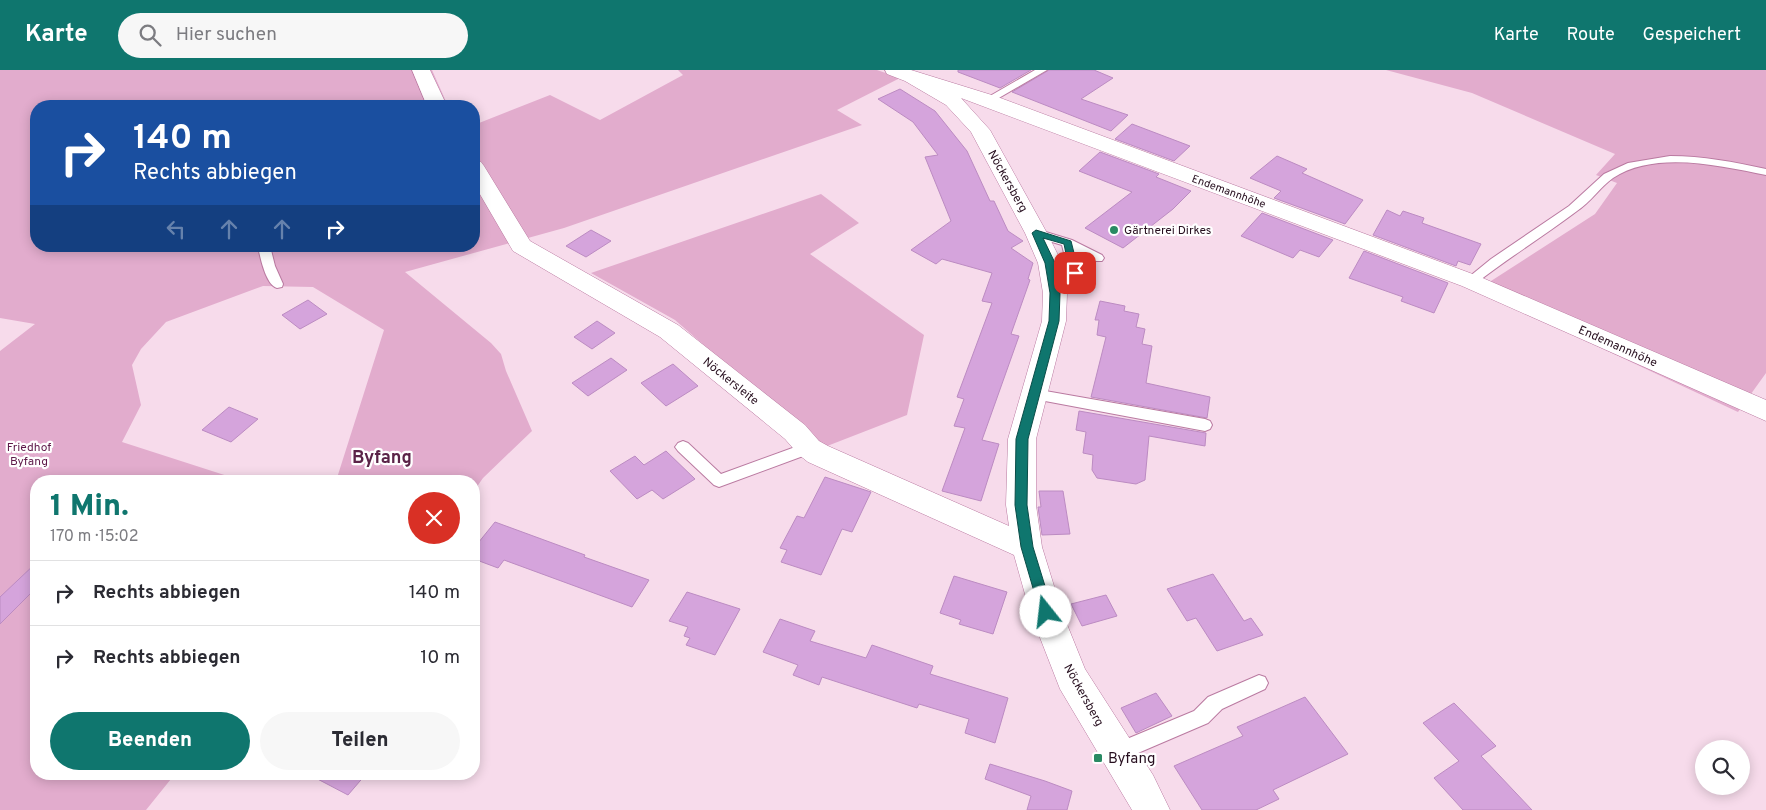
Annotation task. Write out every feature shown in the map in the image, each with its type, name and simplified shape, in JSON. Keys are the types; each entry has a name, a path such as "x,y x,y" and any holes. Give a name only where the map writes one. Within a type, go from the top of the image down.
{"street":[{"path":"421,70 434,100"},
{"name":"Endemannhöhe","path":"903,74 988,100 1470,281 1766,411"},
{"name":"Nöckersberg","path":"903,74 952,101 980,130 1036,233 1050,263 1055,293 1054,321 1022,439 1020,463 1021,505 1027,547 1046,612 1069,670 1152,810"},
{"name":"Nöckersleite","path":"480,176 521,246 669,331 795,432 809,448 818,454 1027,547"}],"lane":[{"path":"988,100 1042,70"},
{"path":"1470,281 1580,204 1611,173 1643,163 1678,158 1726,163 1766,172"},
{"path":"1036,233 1068,243 1098,258"},
{"path":"1068,243 1075,273 1082,282"},
{"path":"266,252 277,284"},
{"path":"1034,394 1205,425"},
{"path":"683,448 719,481 809,448"},
{"path":"1117,753 1201,717 1215,703 1259,683"}],"green space":[{"name":"Friedhof Byfang","path":"0,70 432,70 445,100 30,100 30,252 477,252 405,272 491,343 501,354 506,371 532,431 480,482 480,475 338,475 384,330 313,287 263,286 166,322 141,349 132,365 141,405 122,442 224,475 30,475 30,780 170,780 146,810 0,810 0,351 35,324 0,318"},
{"path":"678,70 877,70 900,78 837,110 862,125 564,228 480,251 480,123 550,95 600,120 683,75"},
{"path":"1386,70 1766,70 1766,373 1738,412 1477,290 1595,214 1617,183 1596,175 1615,154 1472,93"},
{"path":"821,194 859,223 810,254 924,335 907,415 822,448 675,320 591,273"}],"building":[{"path":"958,70 1031,70 1000,88 958,72"},
{"path":"1049,70 1094,70 1113,78 1081,99 1128,115 1111,131 1012,92"},
{"path":"900,89 935,111 967,151 990,201 994,201 1008,231 1023,241 1011,248 1033,263 1028,279 1030,280 1011,334 1019,336 982,440 999,444 981,501 942,491 965,428 954,426 964,399 957,397 992,303 982,301 992,273 942,259 936,264 911,250 951,221 925,157 938,155 913,122 878,99"},
{"path":"1132,124 1190,146 1174,161 1115,139"},
{"path":"1100,152 1159,174 1156,177 1191,191 1173,209 1123,248 1085,228 1132,192 1079,171"},
{"path":"1277,156 1307,169 1302,173 1363,200 1345,224 1274,198 1281,191 1250,178"},
{"path":"1387,210 1400,216 1403,211 1424,218 1422,223 1481,244 1470,265 1458,261 1456,266 1373,235"},
{"path":"1262,213 1333,240 1319,257 1300,250 1293,258 1241,236"},
{"path":"591,230 611,241 586,257 566,246"},
{"path":"1364,251 1448,283 1434,313 1401,301 1403,297 1349,278"},
{"path":"308,300 327,314 300,329 282,315"},
{"path":"1100,301 1125,306 1124,311 1139,314 1136,327 1145,329 1142,344 1152,346 1146,383 1210,397 1207,418 1091,397 1106,337 1097,335 1099,320 1095,320"},
{"path":"597,321 615,333 592,349 574,337"},
{"path":"611,358 627,370 588,396 572,383"},
{"path":"673,364 698,386 666,406 641,383"},
{"path":"229,407 258,419 231,442 202,430"},
{"path":"1079,411 1206,433 1205,446 1149,436 1145,480 1136,484 1097,478 1092,470 1093,455 1083,453 1086,432 1076,430"},
{"path":"666,451 695,479 663,499 652,490 637,499 610,471 635,456 644,465"},
{"path":"825,477 871,492 852,532 842,529 821,575 781,562 787,550 780,548 797,516 804,518"},
{"path":"1039,491 1063,491 1070,534 1042,535 1038,507 1041,507"},
{"path":"495,522 649,580 632,607 504,560 498,568 480,561 480,541"},
{"path":"30,569 30,594 0,624 0,597"},
{"path":"1213,574 1244,621 1251,618 1263,635 1217,651 1196,618 1187,621 1167,589"},
{"path":"954,576 1007,592 993,634 959,624 961,620 940,613"},
{"path":"687,592 740,609 715,655 686,645 690,638 684,636 688,627 669,621"},
{"path":"1106,595 1117,616 1082,626 1071,604"},
{"path":"780,619 815,631 810,641 866,658 872,645 933,666 930,674 1008,698 995,743 965,733 969,719 919,704 917,708 822,677 819,685 793,675 798,665 763,652"},
{"path":"1156,693 1172,716 1136,733 1121,708"},
{"path":"1305,697 1348,754 1273,790 1279,799 1256,810 1202,810 1174,766 1243,736 1237,727"},
{"path":"1454,703 1496,746 1481,756 1532,810 1463,810 1434,778 1459,761 1423,723"},
{"path":"990,764 1072,791 1067,810 1027,810 1031,796 985,779"},
{"path":"319,780 361,780 348,795"}],"place":[{"name":"Gärtnerei Dirkes","path":"1114,230"},
{"name":"Byfang","path":"1098,758"}],"district":[{"name":"Byfang","path":"382,457"}],"route":[{"path":"1046,612 1027,547 1021,505 1020,463 1022,439 1054,321 1055,293 1050,263 1036,233 1068,243 1075,273"}]}
